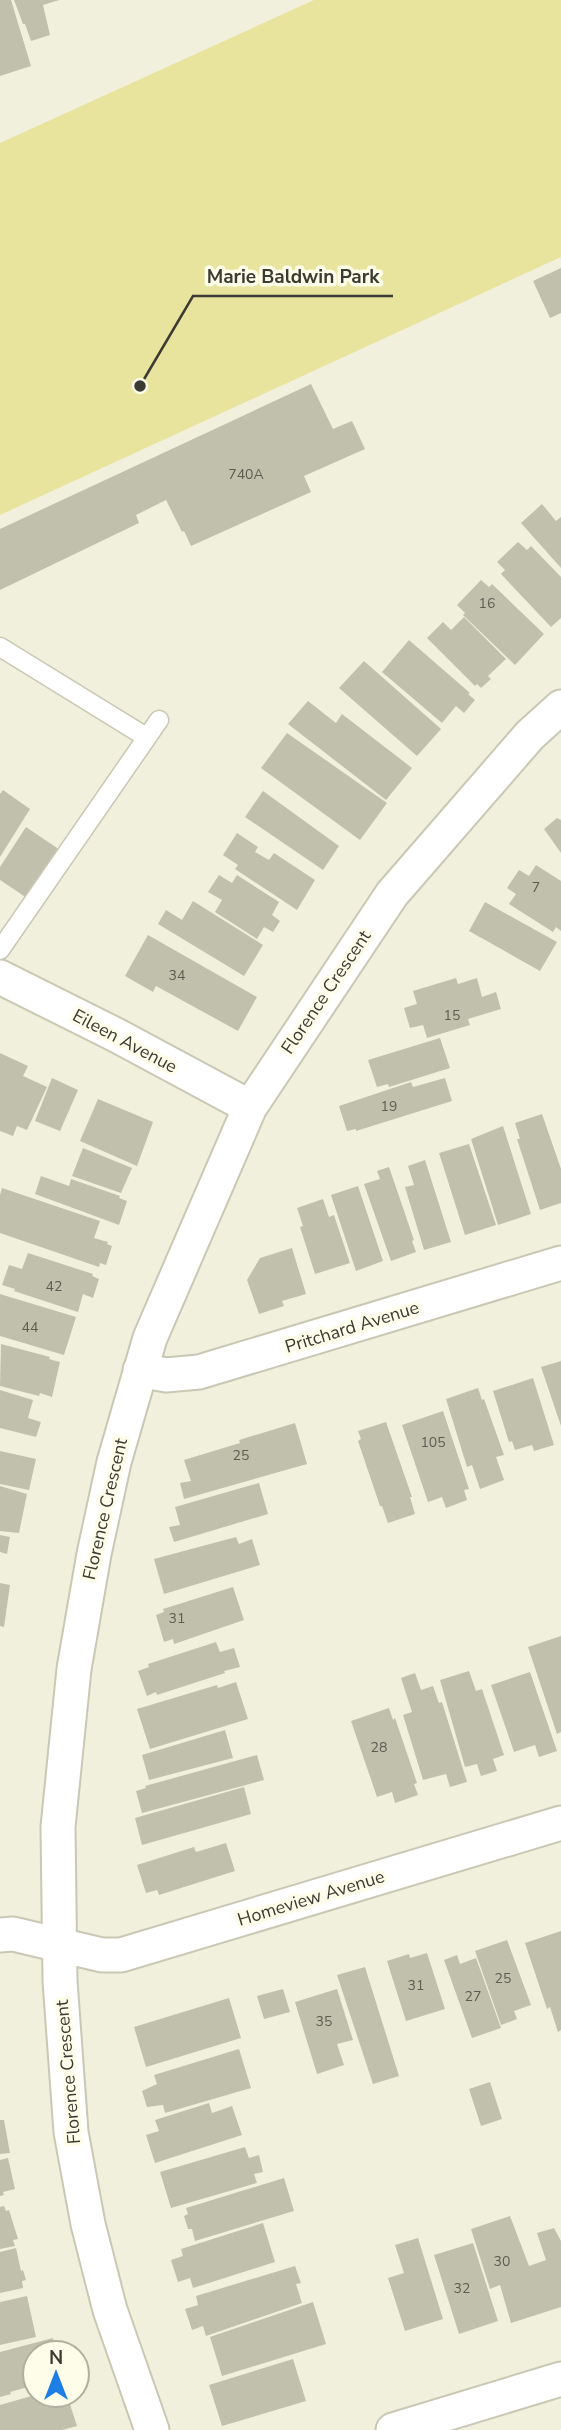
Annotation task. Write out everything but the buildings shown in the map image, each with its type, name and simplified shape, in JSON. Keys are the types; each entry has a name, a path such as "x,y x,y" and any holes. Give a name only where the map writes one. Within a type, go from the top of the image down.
{"street":[{"name":"Florence Crescent","path":"152,2430 110,2310 88,2224 70,2119 59,1946 58,1827 74,1669 111,1475 150,1338 250,1107 391,894 530,735 561,708"},
{"name":"Eileen Avenue","path":"0,977 250,1107"},
{"name":"Pritchard Avenue","path":"140,1370 166,1375 199,1372 561,1263"},
{"name":"Homeview Avenue","path":"0,1935 13,1934 102,1955 121,1955 561,1824"},
{"path":"393,2430 561,2379"}],"lane":[{"path":"0,648 146,737"},
{"path":"0,950 159,720"}],"shaded area":[{"path":"314,0 561,0 561,257 0,515 0,143"}],"place":[{"name":"Marie Baldwin Park","path":"140,386"}]}
